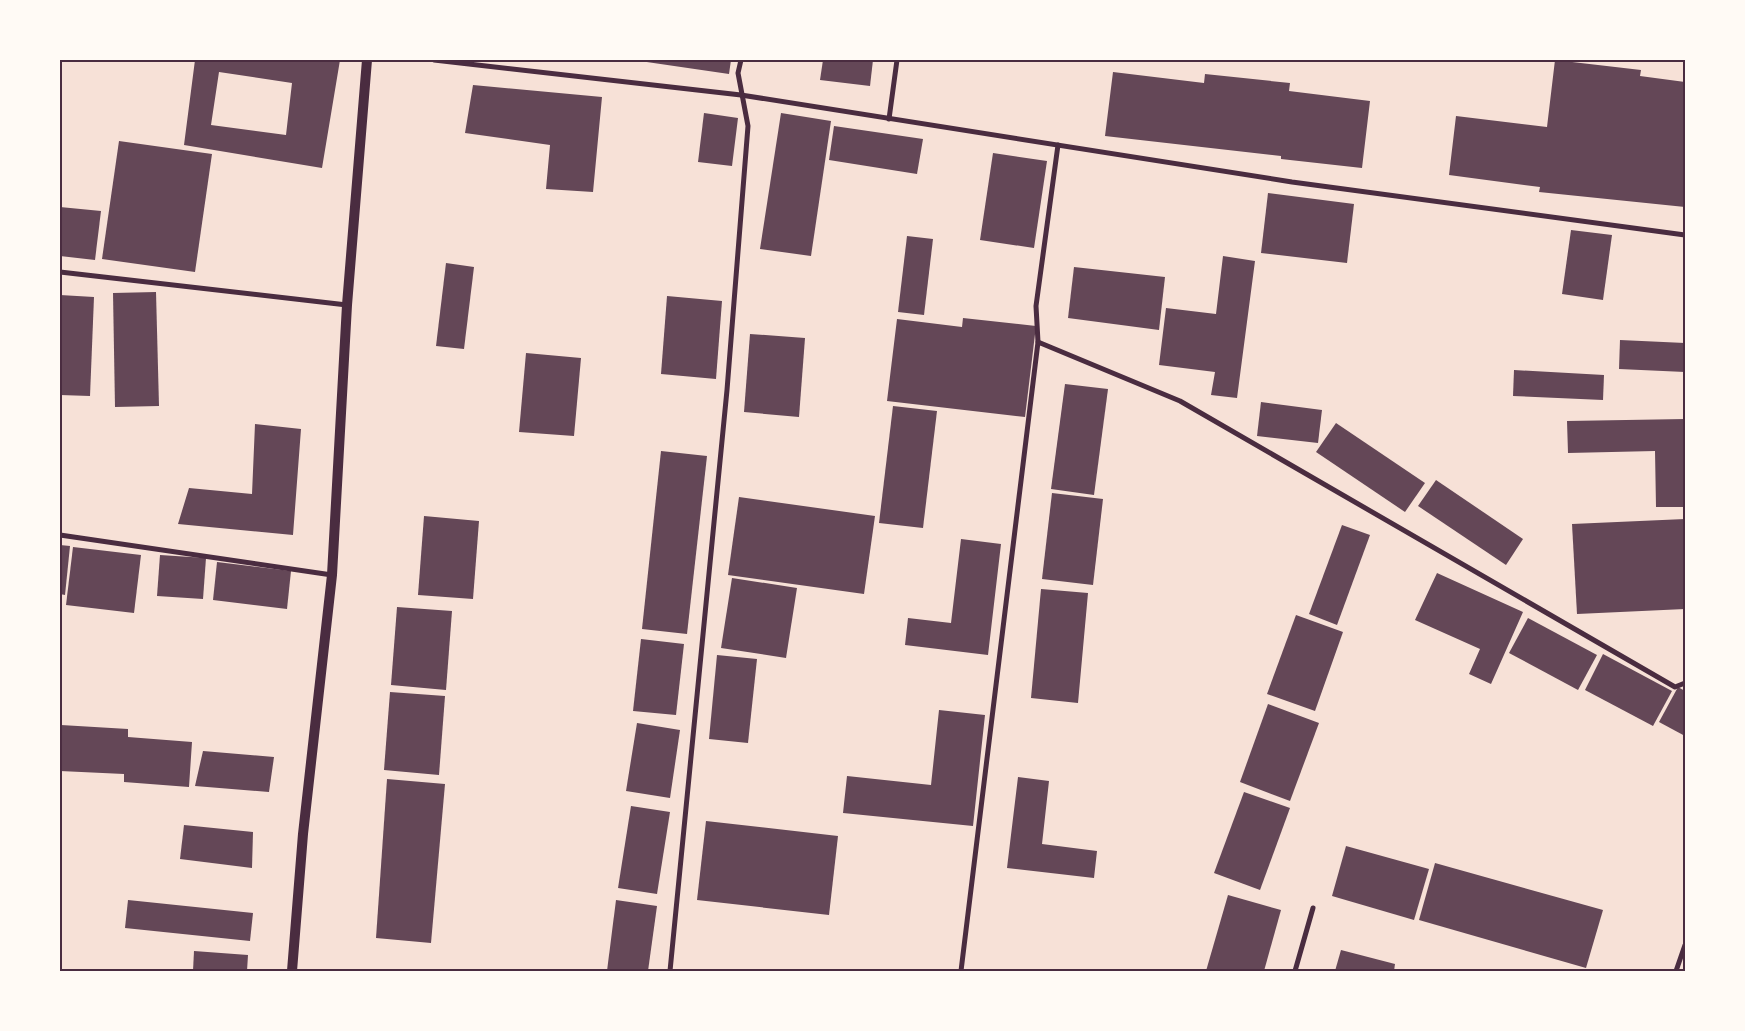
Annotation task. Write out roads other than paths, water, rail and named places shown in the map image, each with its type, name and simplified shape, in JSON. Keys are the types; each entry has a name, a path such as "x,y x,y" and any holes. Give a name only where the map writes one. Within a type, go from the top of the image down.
{"main road":[{"path":"292,971 303,834 332,575 347,306 368,60"}],"street":[{"path":"434,60 741,95 1292,182 1685,234"},
{"path":"670,971 727,390 748,126 738,73 741,60"},
{"path":"889,118 898,60"},
{"path":"961,971 1038,342 1036,306 1058,145"},
{"path":"60,272 347,306"},
{"path":"1038,342 1180,401 1675,687 1685,683"},
{"path":"60,535 332,575"},
{"path":"1295,971 1313,908"},
{"path":"1676,971 1685,945"}]}
